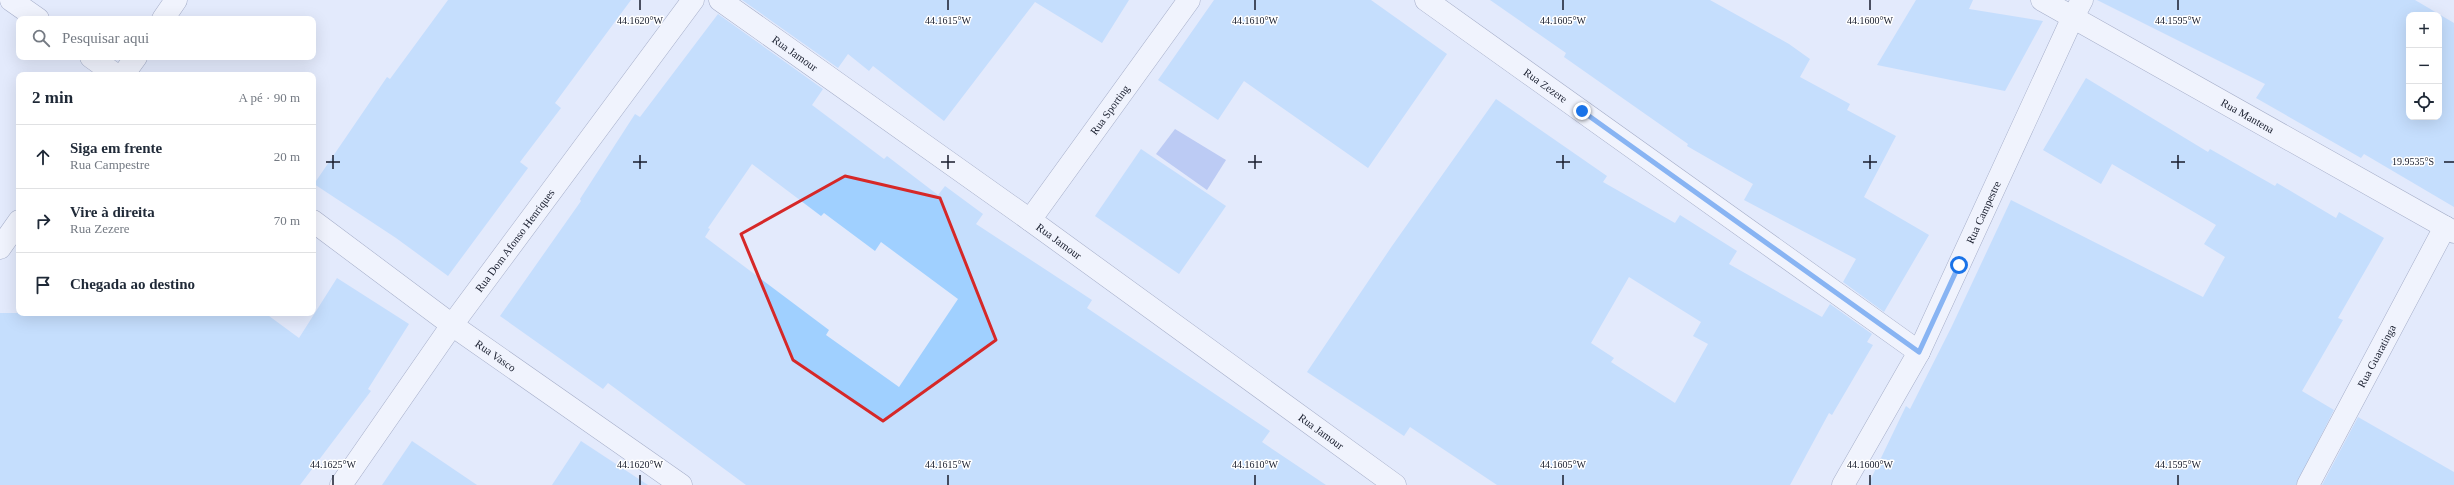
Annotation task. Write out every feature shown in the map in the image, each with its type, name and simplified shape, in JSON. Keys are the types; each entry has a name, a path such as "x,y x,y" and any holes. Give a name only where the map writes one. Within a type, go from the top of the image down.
{"street":[{"path":"11,0 34,16"},
{"path":"165,16 176,0"},
{"name":"Rua Dom Afonso Henriques","path":"341,485 452,325 693,0"},
{"name":"Rua Jamour","path":"720,0 1030,220 1395,485"},
{"name":"Rua Sporting","path":"1030,220 1189,0"},
{"name":"Rua Zezere","path":"1426,0 1919,352"},
{"name":"Rua Mantena","path":"2042,0 2072,19 2450,230"},
{"name":"Rua Campestre","path":"1843,485 1919,352 2082,0"},
{"path":"95,60 112,72"},
{"path":"125,72 134,60"},
{"name":"Rua Vasco","path":"316,223 452,325 681,485"},
{"path":"0,248 16,225"},
{"name":"Rua Guaratinga","path":"2308,485 2450,230"}],"highlighted area":[{"path":"845,176 940,198 996,340 883,421 793,360 741,234"}],"water":[{"path":"1175,129 1226,160 1207,190 1156,154"}],"building":[{"path":"448,0 631,0 555,103 561,108 520,162 528,168 448,276 396,238 316,185 316,181 387,77 390,79"},
{"path":"742,0 1129,0 1102,43 1035,2 944,121 873,66 869,71 848,54 838,68"},
{"path":"1214,0 1371,0 1447,54 1368,168 1244,81 1218,120 1158,80"},
{"path":"1490,0 1710,0 1789,44 1810,59 1800,77 1850,104 1847,110 1896,136 1864,197 1929,235 1884,312 1843,282 1856,259 1744,200 1753,184 1687,146 1688,144 1564,57 1566,53"},
{"path":"1916,0 1973,0 1969,9 2043,21 2005,91 1877,65"},
{"path":"2097,0 2415,0 2435,12 2406,12 2406,120 2442,120 2442,16 2454,23 2454,207 2364,154 2361,158 2256,98 2265,84"},
{"path":"718,14 823,89 812,105 884,159 887,156 938,195 945,186 983,214 976,224 1092,300 1087,308 1270,431 1262,442 1326,485 746,485 608,383 603,389 500,316 581,201 580,199 635,114 640,117","holes":["752,164 821,216 824,213 875,251 881,242 958,299 899,387 826,335 829,330 705,237 710,229 708,228"]},
{"path":"2086,78 2208,152 2210,149 2275,186 2277,183 2336,218 2339,212 2384,238 2338,318 2343,320 2302,391 2334,410 2296,485 1868,485 1906,406 1910,409 1951,328 2011,200 2203,297 2225,257 2204,244 2216,225 2112,164 2101,184 2043,150"},
{"path":"1496,99 1607,176 1603,182 1675,223 1680,215 1737,251 1729,264 1822,317 1830,304 1872,334 1867,342 1873,345 1832,415 1829,413 1790,485 1497,485 1410,427 1404,436 1307,372 1392,246","holes":["1629,277 1701,322 1693,336 1708,344 1675,403 1611,362 1614,358 1591,343"]},
{"path":"1141,149 1226,206 1179,274 1095,216"},
{"path":"337,278 409,324 368,389 371,391 300,485 0,485 0,313 16,313 16,316 269,316 299,338 313,316 316,316 316,311"},
{"path":"2358,417 2454,472 2454,485 2322,485"},
{"path":"412,441 477,485 382,485"},
{"path":"581,441 648,485 552,485"}],"route":[{"path":"1582,111 1919,352 1959,265"}]}
